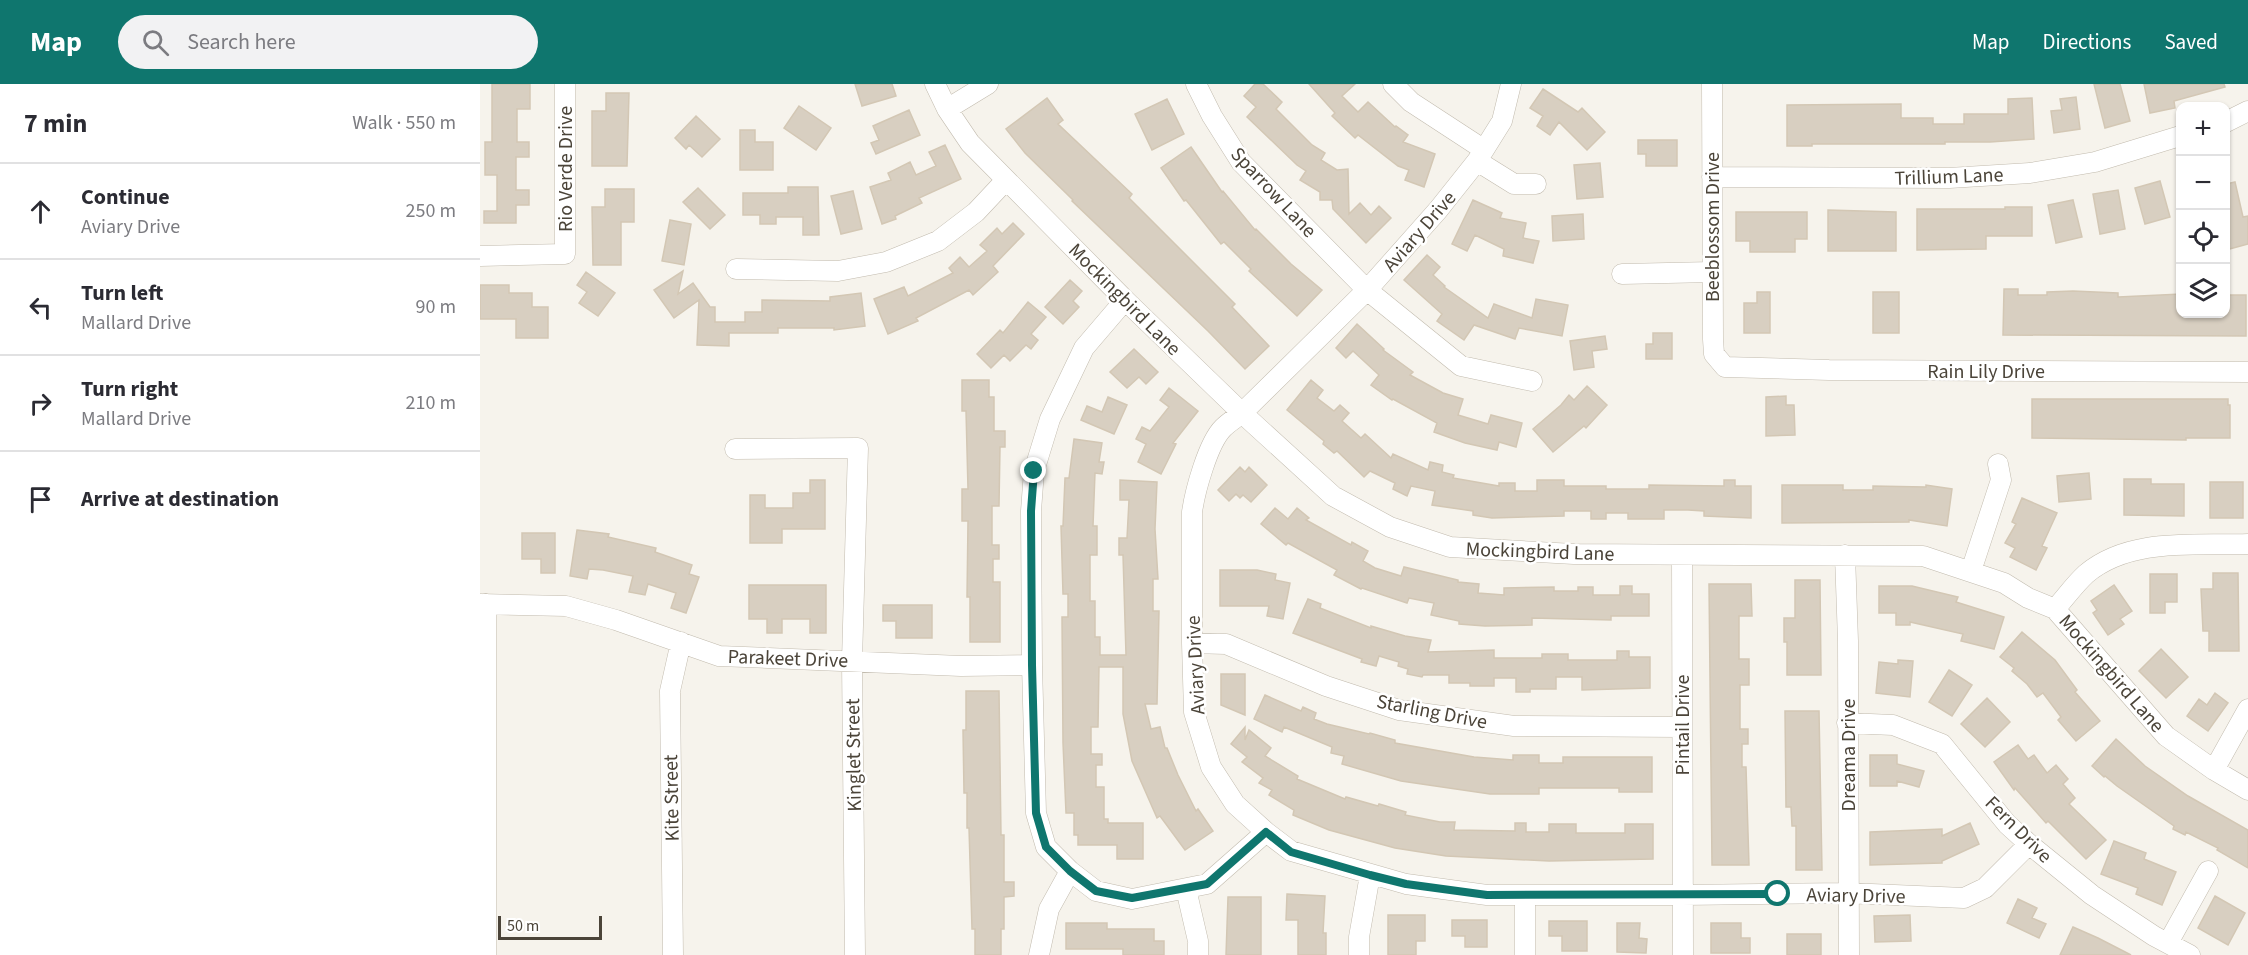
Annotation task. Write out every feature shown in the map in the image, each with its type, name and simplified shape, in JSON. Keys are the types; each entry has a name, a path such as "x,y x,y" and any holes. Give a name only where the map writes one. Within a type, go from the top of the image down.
{"street":[{"name":"Rio Verde Drive","path":"480,256 565,254 565,84"},
{"name":"Mockingbird Lane","path":"935,84 947,109 970,143 1125,300 1242,413 1333,496 1390,527 1450,547 1574,554 1923,556 2004,583 2028,598 2055,609 2166,736 2214,770 2248,790"},
{"path":"947,109 988,84"},
{"name":"Sparrow Lane","path":"1196,84 1212,116 1241,162 1367,290 1461,366 1532,381"},
{"path":"1393,84 1411,102 1514,184 1536,184"},
{"name":"Aviary Drive","path":"1511,84 1502,121 1480,155 1438,210 1367,290 1242,413 1222,429 1210,450 1194,493 1192,512 1194,712 1211,767 1234,804 1291,852 1406,884 1487,895 1848,893 1964,898 1985,888 2029,844"},
{"name":"Beeblossom Drive","path":"1712,84 1714,354 1725,367"},
{"name":"Trillium Lane","path":"1712,177 1949,178 2030,173 2095,162 2176,138"},
{"path":"736,269 838,271 886,262 938,241 976,212 1006,180"},
{"path":"1622,274 1713,272"},
{"path":"1125,300 1084,348 1050,420 1034,471 1031,511 1036,813 1046,847 1070,871 1096,891 1132,898 1207,884 1266,832"},
{"name":"Rain Lily Drive","path":"1725,367 1829,370 2248,372"},
{"name":"Kinglet Street","path":"735,449 858,448 852,661 855,955"},
{"path":"1971,571 2001,480 1998,465"},
{"path":"2055,609 2086,574 2112,557 2142,548 2248,544"},
{"name":"Pintail Drive","path":"1682,555 1683,955"},
{"name":"Dreama Drive","path":"1845,555 1848,640 1849,955"},
{"path":"483,604 486,955"},
{"name":"Parakeet Drive","path":"483,604 566,606 616,620 719,656 961,666 1032,665"},
{"name":"Kite Street","path":"673,955 670,691 681,642"},
{"name":"Starling Drive","path":"1192,643 1226,644 1326,686 1399,710 1514,726 1682,727"},
{"path":"2214,770 2248,709"},
{"name":"Fern Drive","path":"1847,723 1893,725 1942,744 2007,824 2029,844 2091,895 2190,955"},
{"path":"1039,955 1049,909 1070,871"},
{"path":"2168,943 2208,871"},
{"path":"1359,955 1359,937 1370,875"},
{"path":"1186,889 1198,941 1198,955"},
{"path":"1525,895 1525,955"}],"building":[{"path":"492,84 530,84 530,109 517,109 517,142 529,142 529,157 516,157 516,190 529,190 529,205 516,205 516,223 484,223 484,211 497,211 497,175 485,175 485,142 492,142"},
{"path":"855,84 892,84 896,96 862,106"},
{"path":"1255,84 1263,84 1282,102 1276,109 1312,145 1325,153 1321,160 1337,170 1348,169 1349,214 1360,203 1371,215 1379,206 1391,218 1366,243 1333,209 1332,200 1320,200 1320,192 1300,180 1306,171 1247,117 1256,107 1244,96"},
{"path":"1309,84 1355,84 1342,96 1358,112 1368,102 1395,127 1408,135 1403,142 1435,154 1424,187 1405,180 1409,170 1398,166 1358,135 1355,138 1332,116 1335,113"},
{"path":"2094,84 2120,84 2130,121 2105,128"},
{"path":"2144,84 2224,84 2225,87 2174,101 2175,108 2150,113"},
{"path":"1543,89 1578,112 1582,108 1605,132 1587,150 1559,122 1550,135 1537,126 1543,116 1530,108"},
{"path":"606,93 629,93 627,166 592,166 592,111 606,111"},
{"path":"2076,97 2080,129 2054,133 2051,111 2062,110 2060,99"},
{"path":"1047,98 1063,120 1058,124 1132,194 1129,198 1235,304 1232,307 1269,346 1245,369 1072,201 1025,153 1006,129"},
{"path":"2032,98 2034,139 1945,142 1945,144 1787,146 1787,105 1901,104 1901,118 1933,118 1933,124 1964,124 1964,114 2008,114 2008,99"},
{"path":"1167,99 1184,134 1152,150 1135,114"},
{"path":"799,106 831,128 816,150 784,128"},
{"path":"909,110 920,135 876,154 871,143 879,140 873,126"},
{"path":"696,116 720,139 702,157 689,145 686,149 675,138"},
{"path":"740,130 755,130 755,142 773,142 773,170 740,170"},
{"path":"1638,140 1677,140 1677,166 1646,166 1646,154 1638,154"},
{"path":"945,145 961,179 919,198 922,203 895,216 896,219 882,224 870,187 891,180 888,173 910,162 916,175 936,166 929,152"},
{"path":"1191,147 1222,192 1255,230 1322,290 1297,316 1249,271 1251,269 1224,242 1221,244 1186,200 1184,201 1161,168"},
{"path":"1600,163 1603,197 1577,199 1574,165"},
{"path":"2160,181 2170,217 2145,224 2135,188"},
{"path":"2235,182 2243,217 2248,216 2248,244 2230,249 2230,210 2230,183"},
{"path":"788,187 818,187 819,235 803,235 803,217 776,217 776,224 760,224 760,215 743,215 743,193 788,193"},
{"path":"698,188 725,215 710,229 683,202"},
{"path":"605,189 634,189 634,222 621,222 621,265 593,265 592,207 605,207"},
{"path":"2118,190 2125,229 2100,234 2093,194"},
{"path":"853,191 862,229 841,234 831,196"},
{"path":"1473,200 1502,213 1500,218 1526,223 1523,238 1539,241 1533,263 1503,256 1504,249 1475,235 1467,251 1452,244"},
{"path":"2073,200 2082,237 2056,243 2048,205"},
{"path":"2005,207 2032,207 2032,236 1986,236 1986,249 1917,250 1917,209 2005,209"},
{"path":"1828,210 1896,212 1896,251 1828,251"},
{"path":"1736,212 1807,212 1807,239 1795,239 1795,252 1750,252 1750,241 1736,241"},
{"path":"1583,214 1584,239 1553,241 1552,216"},
{"path":"670,220 691,224 684,265 662,261"},
{"path":"1013,223 1024,234 993,266 998,272 973,295 969,290 916,318 918,321 888,334 874,299 904,287 908,296 953,273 949,268 960,257 969,267 987,251 980,245 997,228 1002,234"},
{"path":"1427,255 1440,267 1433,275 1444,287 1488,318 1494,304 1532,318 1536,299 1568,305 1562,336 1519,328 1515,339 1474,325 1464,340 1437,321 1442,314 1404,280"},
{"path":"683,271 678,294 693,283 710,307 715,307 715,322 745,322 745,312 762,312 762,300 830,301 830,297 861,293 865,326 834,330 834,328 778,328 778,333 729,333 729,346 697,345 699,300 674,318 654,290"},
{"path":"586,272 615,293 598,316 579,303 587,292 577,285"},
{"path":"1070,280 1082,291 1073,301 1079,307 1063,324 1045,307"},
{"path":"480,285 509,285 509,293 532,293 532,307 548,307 548,338 516,338 516,319 480,319"},
{"path":"2004,289 2018,289 2018,295 2047,295 2047,292 2073,291 2118,293 2118,297 2176,294 2176,318 2230,318 2230,295 2246,295 2246,336 2003,335"},
{"path":"1757,292 1770,292 1770,333 1744,333 1744,303 1757,303"},
{"path":"1873,292 1899,292 1899,333 1873,333"},
{"path":"1028,302 1046,317 1031,334 1038,340 1031,349 1026,345 1010,361 1004,355 991,368 977,354 1000,330 1003,333"},
{"path":"1357,324 1383,350 1413,372 1410,375 1443,393 1463,399 1458,415 1488,424 1491,415 1522,423 1516,447 1499,442 1497,450 1465,443 1434,432 1437,423 1392,400 1371,385 1379,375 1353,351 1346,358 1336,348"},
{"path":"1653,333 1672,333 1672,359 1646,359 1646,344 1653,344"},
{"path":"1605,336 1607,349 1592,351 1594,367 1574,370 1570,341"},
{"path":"1134,349 1158,372 1146,384 1139,377 1127,388 1110,372"},
{"path":"962,380 989,380 989,397 994,397 994,431 1005,431 1005,447 1000,447 999,506 992,506 992,545 999,545 999,559 993,559 993,582 1000,582 1000,642 970,642 970,597 967,597 968,521 962,521 962,489 968,489 966,411 962,411"},
{"path":"1311,380 1323,390 1317,398 1334,411 1340,405 1349,413 1342,421 1361,438 1365,434 1391,458 1393,454 1428,470 1430,462 1443,465 1442,472 1454,475 1453,478 1499,486 1499,483 1515,483 1515,491 1537,491 1537,480 1564,480 1564,486 1649,489 1649,485 1724,486 1724,480 1735,480 1735,486 1751,486 1751,518 1704,516 1704,511 1664,510 1664,519 1628,519 1628,513 1606,513 1606,519 1591,519 1591,511 1564,511 1564,516 1492,518 1473,515 1473,511 1432,505 1435,491 1411,486 1407,496 1393,489 1395,483 1370,471 1364,477 1337,451 1334,453 1323,444 1324,441 1287,410"},
{"path":"1587,386 1607,405 1586,428 1584,426 1553,452 1533,429 1569,395 1574,400"},
{"path":"1169,388 1198,411 1173,443 1176,444 1161,474 1138,462 1146,444 1136,439 1142,427 1150,431 1169,407 1160,400"},
{"path":"1786,396 1786,405 1794,405 1795,435 1766,436 1766,397"},
{"path":"1108,397 1127,405 1114,434 1081,420 1087,406 1102,412"},
{"path":"2032,399 2228,399 2230,438 2186,438 2186,440 2032,438"},
{"path":"1074,439 1102,443 1099,462 1104,462 1102,474 1095,473 1093,526 1097,526 1097,555 1090,555 1090,601 1095,601 1095,637 1100,637 1100,655 1126,655 1123,555 1119,555 1119,538 1127,538 1129,500 1120,500 1120,480 1157,482 1155,529 1158,579 1153,579 1153,611 1159,611 1157,704 1145,704 1151,729 1160,727 1165,748 1196,811 1198,809 1213,831 1185,850 1160,816 1157,818 1132,761 1123,714 1123,667 1099,667 1098,727 1091,727 1091,754 1102,754 1102,765 1096,765 1096,787 1104,787 1104,819 1108,819 1108,823 1143,823 1143,859 1117,859 1117,845 1078,845 1078,835 1074,835 1074,813 1066,813 1062,617 1068,617 1068,594 1063,594 1061,526 1063,526 1065,478 1069,478"},
{"path":"1240,467 1245,472 1249,467 1267,485 1251,502 1243,495 1240,498 1236,494 1229,501 1218,490"},
{"path":"2089,473 2091,499 2059,502 2057,476"},
{"path":"2124,479 2151,479 2151,484 2184,484 2184,516 2124,515"},
{"path":"810,480 825,480 825,529 782,529 782,543 750,543 750,495 765,495 765,508 793,508 793,493 810,493"},
{"path":"2210,482 2243,482 2243,518 2210,518"},
{"path":"1782,485 1843,485 1843,490 1873,490 1873,486 1926,487 1926,485 1952,489 1947,526 1909,520 1909,522 1782,523"},
{"path":"2022,498 2057,513 2042,546 2047,548 2036,570 2010,557 2015,548 2005,543 2016,524 2012,522"},
{"path":"1275,508 1288,519 1297,508 1309,518 1306,520 1351,545 1352,542 1368,551 1363,561 1375,568 1401,576 1404,567 1458,580 1458,582 1479,584 1478,593 1504,595 1504,588 1554,587 1554,591 1578,591 1578,587 1593,587 1593,595 1620,595 1620,586 1632,586 1632,594 1649,594 1649,616 1611,616 1611,620 1532,618 1532,625 1459,624 1459,621 1431,615 1434,603 1409,598 1407,603 1361,589 1334,575 1337,570 1288,543 1286,545 1261,524"},
{"path":"577,530 609,534 608,537 656,548 655,552 692,565 689,574 699,577 686,613 671,608 676,593 648,584 645,595 629,592 633,576 589,569 587,579 570,576"},
{"path":"522,533 555,533 555,573 541,573 541,559 522,559"},
{"path":"1220,570 1257,570 1276,574 1275,580 1290,583 1283,619 1267,616 1269,606 1220,606"},
{"path":"2213,573 2238,573 2239,651 2209,651 2209,631 2203,631 2201,589 2213,589"},
{"path":"2150,574 2177,574 2177,602 2165,602 2165,613 2150,613"},
{"path":"1795,580 1820,580 1821,675 1787,675 1784,618 1795,618"},
{"path":"1709,584 1751,584 1752,616 1739,616 1739,659 1749,659 1749,685 1740,685 1740,729 1748,729 1748,744 1742,744 1742,767 1746,767 1749,865 1712,865"},
{"path":"749,585 826,585 826,633 810,633 810,619 782,619 782,633 767,633 767,619 749,619"},
{"path":"2114,585 2132,611 2120,619 2124,624 2108,635 2093,613 2097,610 2091,601"},
{"path":"1879,586 1912,586 1958,597 1956,602 2004,617 1994,649 1961,641 1963,634 1910,622 1910,625 1896,625 1896,613 1879,613"},
{"path":"1308,599 1321,604 1320,608 1371,628 1371,626 1405,636 1431,640 1428,652 1494,650 1494,658 1542,658 1542,654 1568,654 1568,660 1617,660 1617,651 1629,651 1629,657 1650,657 1650,688 1582,690 1582,677 1556,677 1556,689 1530,689 1530,692 1516,692 1516,678 1494,678 1494,686 1470,686 1470,683 1449,683 1449,675 1423,675 1422,677 1407,674 1408,669 1398,666 1399,662 1379,656 1376,666 1361,662 1362,659 1293,633"},
{"path":"883,605 932,605 932,638 896,638 896,621 883,621"},
{"path":"2022,632 2055,660 2077,690 2075,692 2100,721 2076,741 2058,720 2061,717 2043,693 2037,697 2027,684 2012,671 2014,668 2000,657"},
{"path":"2161,649 2188,677 2166,698 2139,671"},
{"path":"1898,660 1913,661 1910,697 1876,693 1879,662 1898,664"},
{"path":"1949,670 1972,685 1952,716 1929,702"},
{"path":"1221,674 1245,674 1245,715 1221,705"},
{"path":"966,691 999,691 1004,882 1014,882 1014,896 1004,897 1001,955 975,955 967,793 964,793 963,730 966,730"},
{"path":"2215,693 2228,703 2208,731 2187,716 2199,699 2207,705"},
{"path":"1265,695 1301,711 1303,707 1316,713 1314,719 1327,724 1370,733 1395,740 1395,743 1474,757 1513,760 1513,755 1539,755 1539,763 1563,763 1563,757 1652,757 1652,792 1619,792 1619,788 1539,788 1539,794 1490,794 1401,781 1342,764 1344,756 1331,753 1332,747 1284,727 1282,732 1254,719"},
{"path":"1987,698 2010,722 1985,747 1961,724"},
{"path":"1785,711 1819,711 1822,870 1796,870 1796,826 1792,826 1791,807 1786,807"},
{"path":"1245,727 1245,740 1249,730 1271,748 1265,756 1298,776 1297,779 1345,799 1346,797 1378,806 1379,804 1406,812 1405,815 1440,822 1455,822 1454,830 1515,831 1515,823 1526,823 1526,832 1549,832 1549,824 1576,824 1576,833 1625,833 1625,824 1653,824 1653,859 1549,861 1446,856 1395,848 1329,830 1293,815 1294,810 1269,795 1272,790 1259,783 1263,778 1242,762 1247,757 1231,744"},
{"path":"2116,739 2145,766 2188,796 2248,830 2248,868 2217,850 2218,848 2186,832 2185,835 2173,829 2174,826 2092,766"},
{"path":"2018,745 2028,759 2034,755 2047,773 2056,765 2068,779 2063,784 2075,798 2069,804 2106,840 2086,859 2048,821 2046,823 2015,788 2014,790 1994,762"},
{"path":"1870,755 1897,755 1897,764 1924,771 1919,787 1897,781 1897,786 1870,786"},
{"path":"1970,823 1979,844 1942,863 1870,865 1870,832 1942,829 1942,836"},
{"path":"2114,841 2146,853 2144,859 2176,872 2162,905 2136,894 2138,888 2101,874"},
{"path":"1287,894 1325,896 1323,933 1326,933 1326,955 1298,955 1298,920 1286,920"},
{"path":"2215,896 2245,913 2228,945 2198,928"},
{"path":"1228,897 1261,897 1261,955 1226,955"},
{"path":"2018,899 2037,908 2032,918 2046,924 2039,938 2007,923"},
{"path":"1388,915 1425,915 1425,941 1416,941 1416,955 1388,955"},
{"path":"1910,915 1911,941 1875,942 1874,916"},
{"path":"1452,920 1487,920 1487,947 1465,947 1465,936 1452,936"},
{"path":"1549,921 1587,921 1587,951 1562,951 1562,936 1549,936"},
{"path":"1066,923 1107,923 1107,929 1154,929 1154,941 1164,941 1164,955 1123,955 1123,949 1066,949"},
{"path":"1617,923 1640,923 1639,938 1647,939 1646,953 1617,952"},
{"path":"1711,923 1741,923 1741,938 1750,938 1750,953 1711,953"},
{"path":"2073,927 2098,938 2131,955 2060,955"},
{"path":"1787,934 1821,934 1821,955 1787,955"}],"route":[{"path":"1034,471 1031,511 1036,813 1046,847 1070,871 1096,891 1132,898 1207,884 1266,832 1291,852 1370,875 1406,884 1487,895 1778,894"}]}
